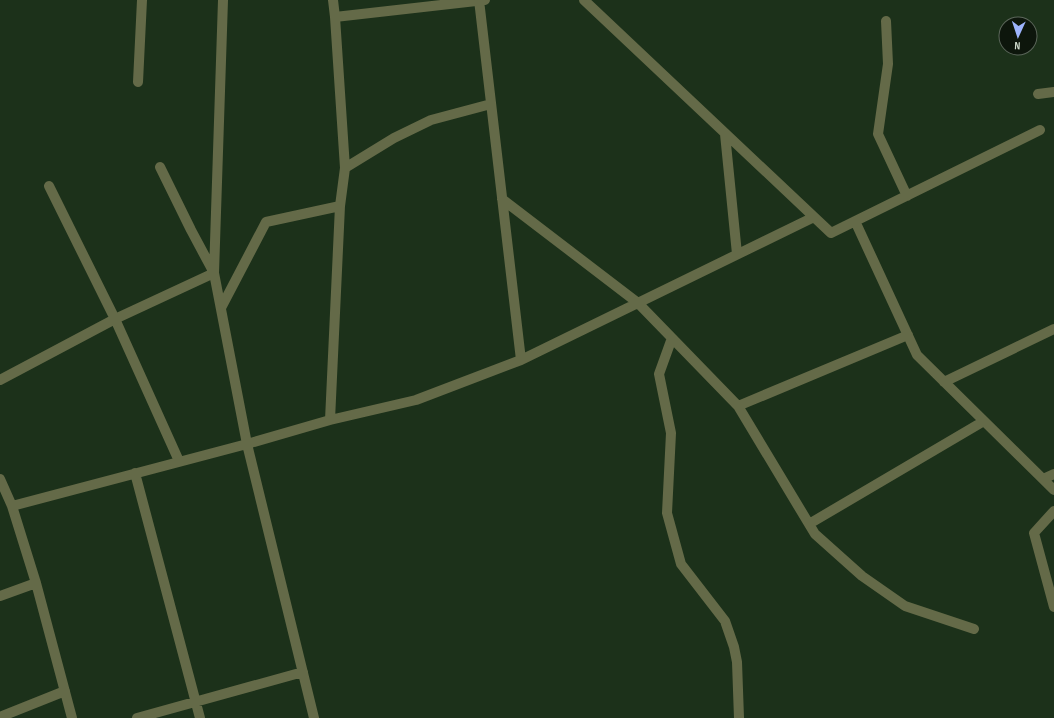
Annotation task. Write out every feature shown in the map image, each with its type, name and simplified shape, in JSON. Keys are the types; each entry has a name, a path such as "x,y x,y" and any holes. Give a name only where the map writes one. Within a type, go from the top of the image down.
{"street":[{"path":"138,82 142,0"},
{"path":"223,0 214,273 247,444 314,718"},
{"path":"330,420 340,206 345,168 333,0"},
{"path":"335,17 481,0 491,104 521,360"},
{"path":"584,0 831,233 1040,130"},
{"path":"886,21 888,64 878,134 907,196"},
{"path":"1038,94 1054,92"},
{"path":"345,168 394,138 431,120 491,104"},
{"path":"725,134 737,254"},
{"path":"160,166 214,273"},
{"path":"49,186 116,319 179,461"},
{"path":"502,199 638,303 738,406 815,534 862,576 905,606 974,629"},
{"path":"221,308 266,222 340,206"},
{"path":"12,506 247,444 330,420 416,400 521,360 814,217"},
{"path":"854,221 917,355 1054,490"},
{"path":"0,380 116,319 214,273"},
{"path":"944,382 1054,329"},
{"path":"738,406 908,334"},
{"path":"672,338 659,374 671,433 667,513 681,564 725,621 734,647 737,662 739,718"},
{"path":"809,524 984,421"},
{"path":"136,473 200,718"},
{"path":"1043,479 1054,474"},
{"path":"0,479 12,506 36,583 72,718"},
{"path":"1054,511 1034,533 1054,607"},
{"path":"0,596 36,583"},
{"path":"137,718 303,672"},
{"path":"0,717 65,691"}]}
